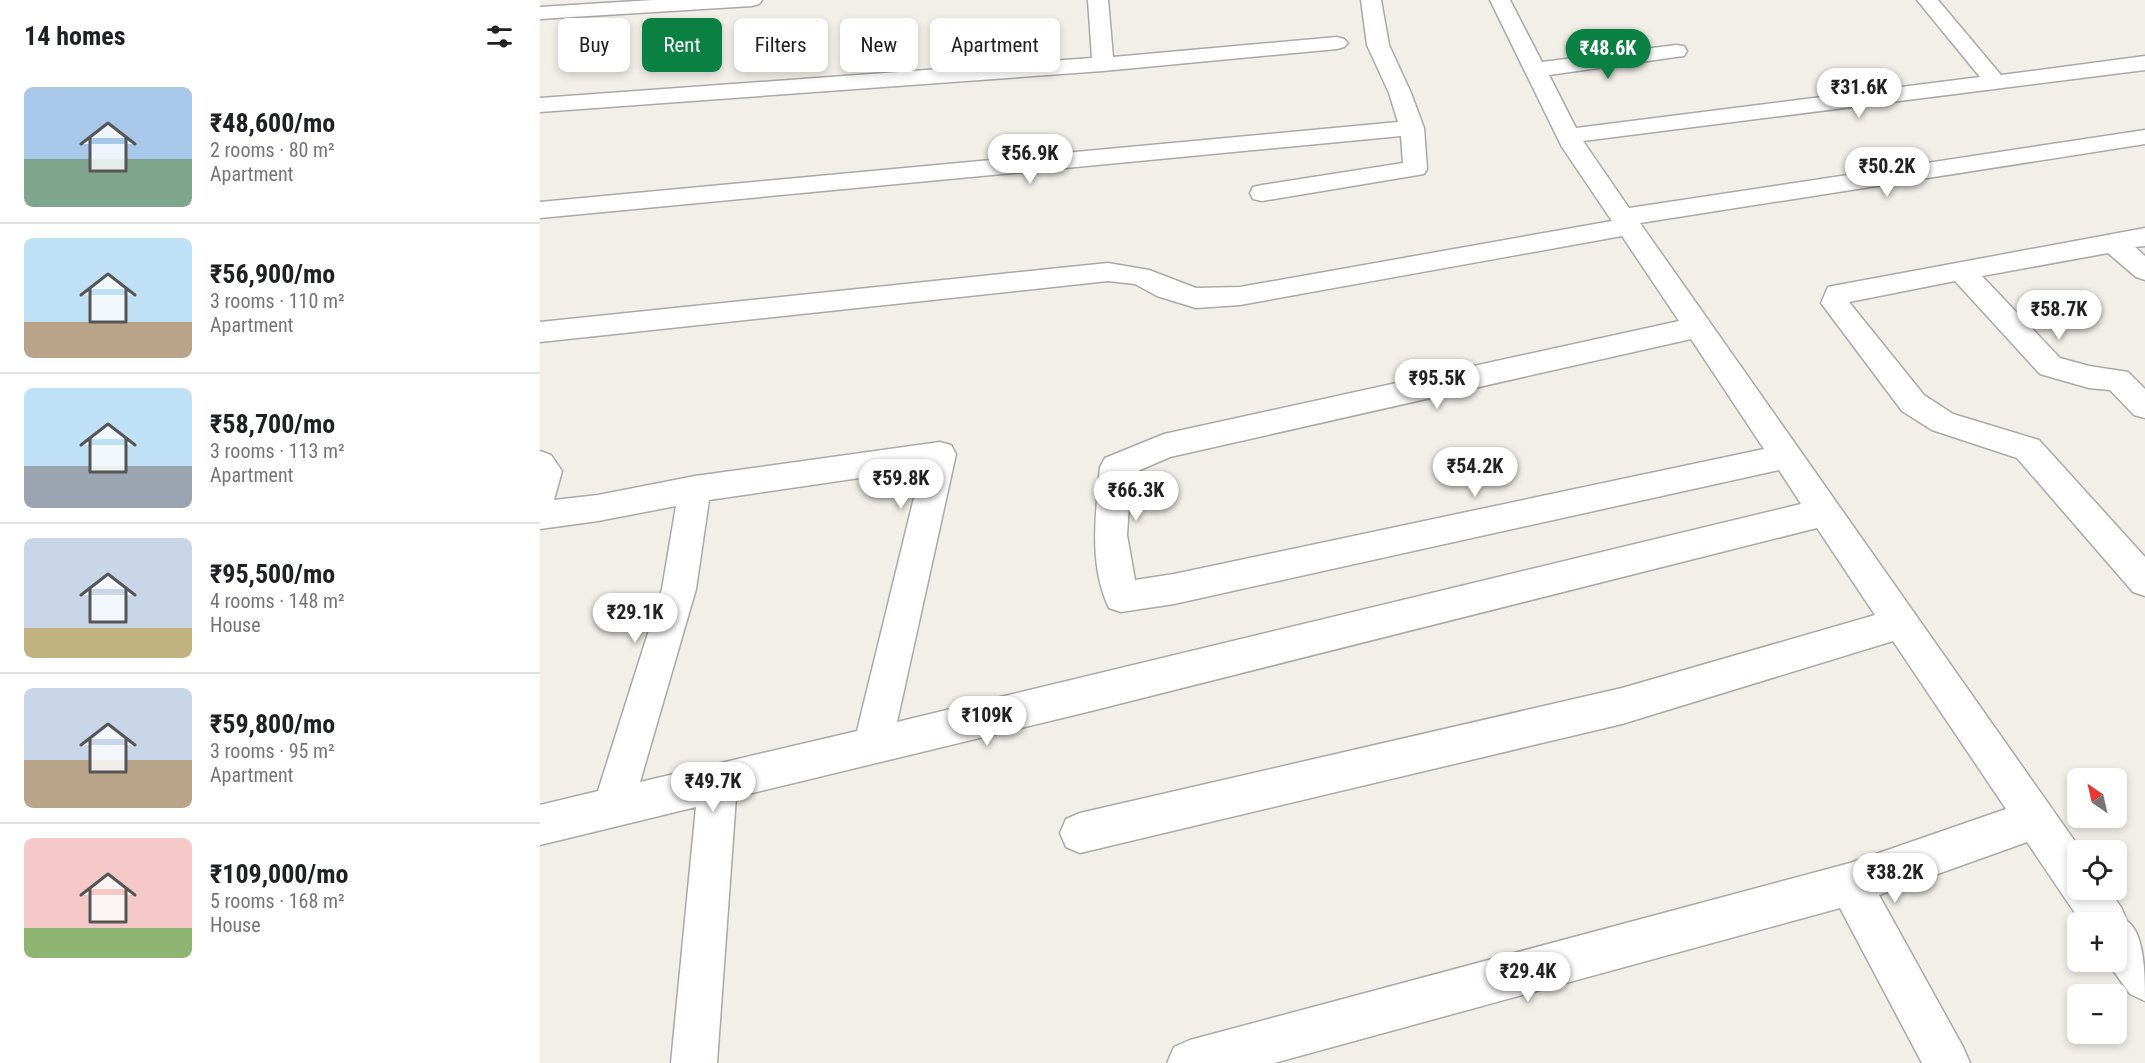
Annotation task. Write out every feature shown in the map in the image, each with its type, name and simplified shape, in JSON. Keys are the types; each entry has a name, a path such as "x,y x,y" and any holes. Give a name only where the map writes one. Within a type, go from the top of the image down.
{"street":[{"path":"540,13 752,0"},
{"path":"1098,0 1103,64"},
{"path":"1262,193 1415,169 1412,128 1400,93 1378,45 1371,0"},
{"path":"1500,0 1569,136 2067,865"},
{"path":"1927,0 1996,81"},
{"path":"540,105 1103,64 1337,43"},
{"path":"1535,70 1676,51"},
{"path":"1569,136 2145,63"},
{"path":"540,210 1412,128"},
{"path":"540,332 1108,272 1140,276 1167,289 1196,298 1240,296 1626,222 2145,137"},
{"path":"2145,237 1838,294 1835,303 1914,403 1943,422 2028,449 2145,581"},
{"path":"2113,243 2145,271"},
{"path":"1961,271 2050,366 2089,377 2118,380 2145,406"},
{"path":"1699,327 1164,446 1116,467 1110,535 1120,597 1185,587 1786,456"},
{"path":"540,515 598,508 695,489 940,454 873,745"},
{"path":"540,464 546,471 540,496"},
{"path":"613,808 679,589 695,489"},
{"path":"540,825 1825,512"},
{"path":"1080,833 1622,706 1901,623"},
{"path":"694,1063 718,782"},
{"path":"1190,1063 1850,884 2035,819"},
{"path":"1850,884 1947,1063"},
{"path":"2127,954 2145,979"}]}
